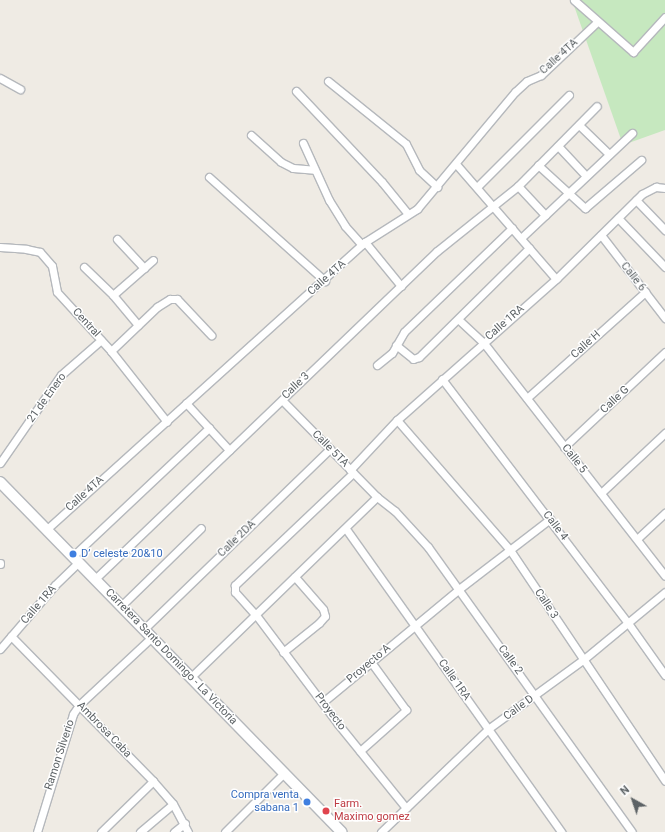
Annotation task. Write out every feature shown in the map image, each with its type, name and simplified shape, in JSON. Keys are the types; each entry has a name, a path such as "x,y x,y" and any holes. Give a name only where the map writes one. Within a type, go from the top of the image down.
{"main road":[{"name":"Carretera Santo Domingo - La Victoria","path":"2,487 96,578 283,774 341,832"}],"street":[{"path":"574,0 597,22 633,52 665,17"},
{"name":"Calle 4TA","path":"46,528 325,281 364,244 408,214 437,187 456,164 476,135 515,92 527,81 542,75 597,22"},
{"path":"0,78 20,88"},
{"path":"328,81 406,144 419,170 437,187"},
{"path":"296,92 382,182 408,214"},
{"path":"477,187 568,95"},
{"name":"Calle 3","path":"96,578 449,241 493,208 518,186 597,106"},
{"path":"579,125 609,154"},
{"path":"520,238 632,132"},
{"path":"251,135 281,162 293,168 314,170"},
{"path":"303,143 314,170 346,226 401,286"},
{"path":"558,146 586,176"},
{"path":"538,165 567,194 586,208 641,160"},
{"path":"456,164 556,279"},
{"path":"209,178 325,281"},
{"path":"518,186 544,215"},
{"name":"Calle 1RA","path":"256,615 235,592 236,585 352,471 396,420 556,279 636,200 648,190 665,188"},
{"path":"636,200 665,230"},
{"path":"618,218 665,267"},
{"path":"377,365 396,345 404,332 512,228"},
{"name":"Calle 6","path":"601,235 665,318"},
{"path":"117,238 144,268"},
{"name":"Central","path":"0,247 26,248 40,252 52,266 57,292 111,350 167,422"},
{"path":"396,345 417,359 459,320 530,248"},
{"path":"113,295 153,260"},
{"path":"84,267 113,295 138,325"},
{"name":"Calle H","path":"527,398 645,292"},
{"path":"111,350 164,303 177,299 211,335"},
{"name":"Calle 5","path":"459,320 483,342 564,447 638,538 665,576"},
{"name":"21 de Enero","path":"0,463 61,375 101,340"},
{"name":"Calle G","path":"564,447 665,352"},
{"name":"Calle 4","path":"442,379 550,519 665,675"},
{"name":"Calle 5TA","path":"282,400 377,497"},
{"path":"186,403 229,450"},
{"name":"Calle 3","path":"396,420 510,550 665,781"},
{"name":"Calle 1RA","path":"0,649 76,559 209,428"},
{"path":"601,493 665,433"},
{"name":"Calle 2DA","path":"144,629 330,449"},
{"path":"192,677 346,529 377,497"},
{"name":"Calle 2","path":"377,497 394,511 428,547 536,695 632,832"},
{"path":"638,538 665,513"},
{"name":"Proyecto A","path":"323,702 414,625 550,519"},
{"path":"122,605 201,528"},
{"name":"Calle 1RA","path":"346,529 561,832"},
{"path":"283,652 319,623 325,616 323,609 295,577"},
{"name":"Calle D","path":"381,832 449,764 488,729 584,659 665,592"},
{"name":"Proyecto","path":"256,615 283,652 406,808"},
{"name":"Ambrosa Caba","path":"11,636 153,781 173,804 185,823 188,832"},
{"name":"Ramon Silverio","path":"37,832 71,721 79,705 152,638"},
{"path":"360,751 402,713 406,707 371,662"},
{"path":"224,832 283,774"},
{"path":"101,832 153,781"},
{"path":"140,832 173,804"},
{"path":"174,832 185,823"}],"green space":[{"path":"572,0 665,0 665,130 623,145"}],"place":[{"name":"D’ celeste 20&10","path":"73,554"},
{"name":"Compra venta sabana 1","path":"307,802"},
{"name":"Farm. Maximo gomez","path":"326,811"}]}
